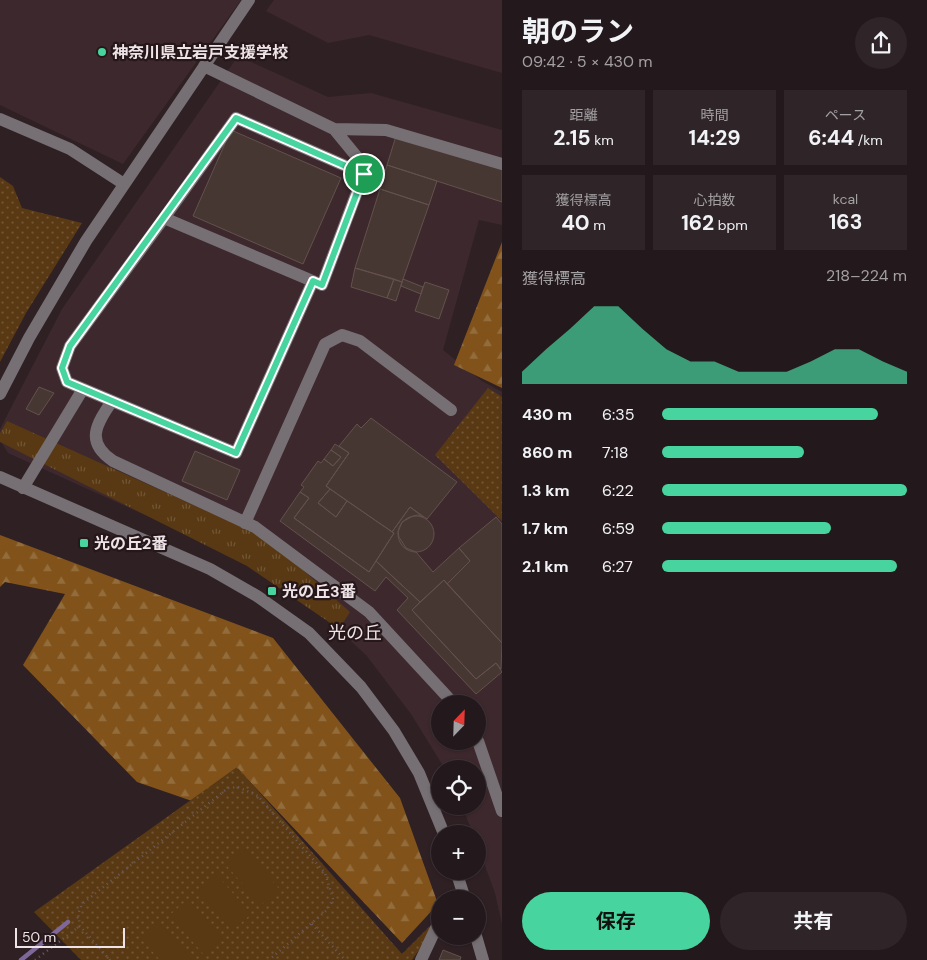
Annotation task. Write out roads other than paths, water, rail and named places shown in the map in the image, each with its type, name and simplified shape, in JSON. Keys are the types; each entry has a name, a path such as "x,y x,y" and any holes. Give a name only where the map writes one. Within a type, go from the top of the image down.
{"street":[{"path":"0,394 29,338 86,241 249,0"},
{"path":"204,66 334,129 386,130 502,164"},
{"path":"313,281 236,453 67,382 62,368 70,346 236,118 364,174"},
{"path":"0,119 70,149 124,184"},
{"path":"164,218 322,285 366,168 334,129"},
{"path":"245,523 325,344 342,335 360,341 451,410"},
{"path":"23,488 83,388"},
{"path":"112,401 100,419 94,438 100,450 114,461 255,527 370,612 446,695"},
{"path":"0,478 210,569 257,596 309,633 361,686 394,731 419,773 440,825"},
{"path":"481,750 502,811"},
{"path":"421,960 431,938"},
{"path":"479,945 483,960"}],"waterway":[{"path":"21,960 68,922"}],"place":[{"name":"神奈川県立岩戸支援学校","path":"102,52"},
{"name":"光の丘2番","path":"84,543"},
{"name":"光の丘3番","path":"272,591"}],"district":[{"name":"光の丘","path":"355,633"}]}
